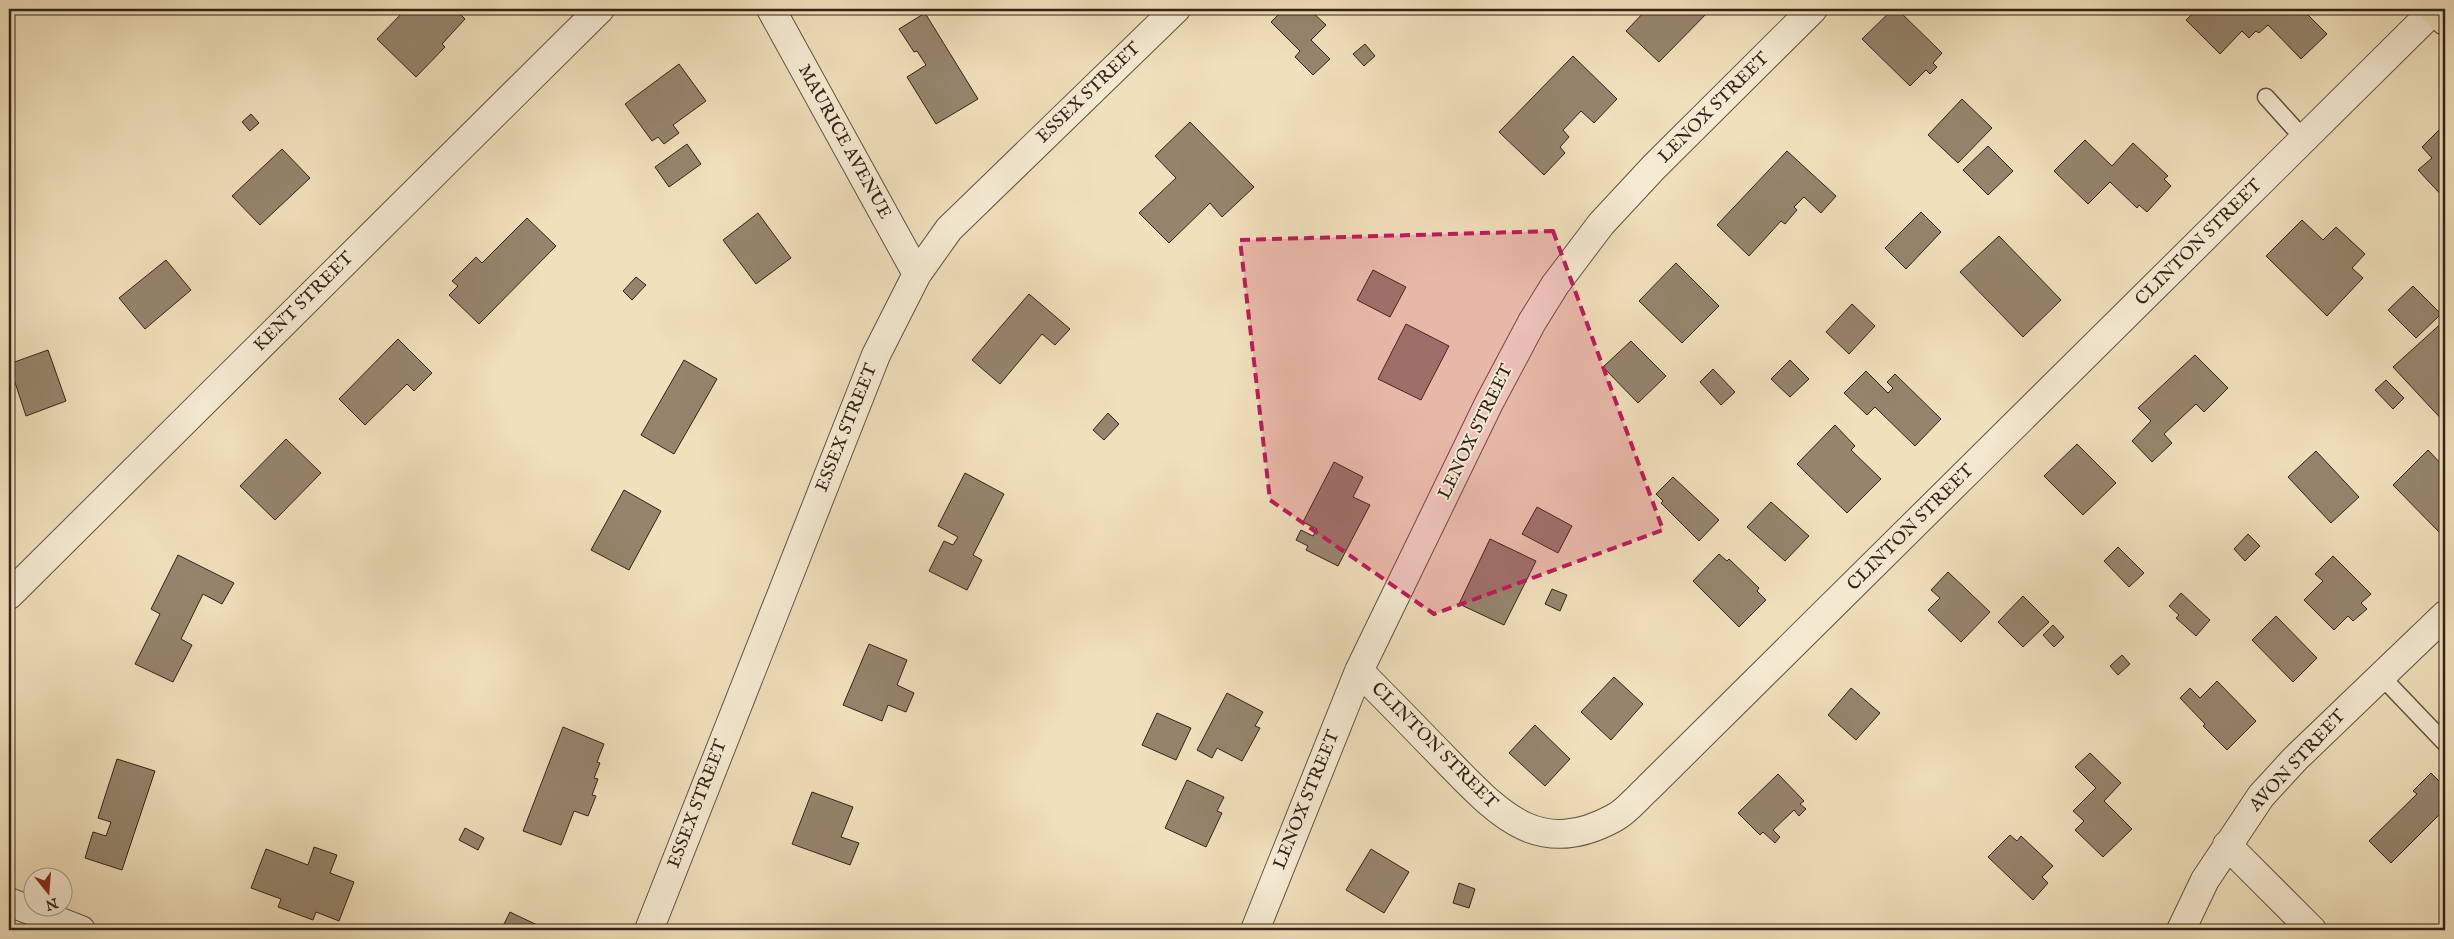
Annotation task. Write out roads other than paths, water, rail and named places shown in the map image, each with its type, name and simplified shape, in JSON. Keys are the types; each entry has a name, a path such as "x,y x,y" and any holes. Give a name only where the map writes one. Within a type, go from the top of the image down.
{"street":[{"name":"KENT STREET","path":"9,595 600,9"},
{"name":"MAURICE AVENUE","path":"771,9 917,274"},
{"name":"ESSEX STREET","path":"649,930 876,355 917,274 949,229 1176,9"},
{"name":"LENOX STREET","path":"1255,930 1359,671 1489,403 1532,322 1579,251 1610,214 1813,9"},
{"name":"CLINTON STREET","path":"1359,671 1494,809 1527,829 1555,834 1584,831 1615,818 1648,788 2304,139 2437,13"},
{"name":"AVON STREET","path":"2181,930 2205,880 2262,796 2381,676 2445,615"},
{"path":"2227,845 2312,930"},
{"path":"9,902 81,930"}],"lane":[{"path":"2266,97 2304,139"},
{"path":"2381,676 2445,743"}]}
